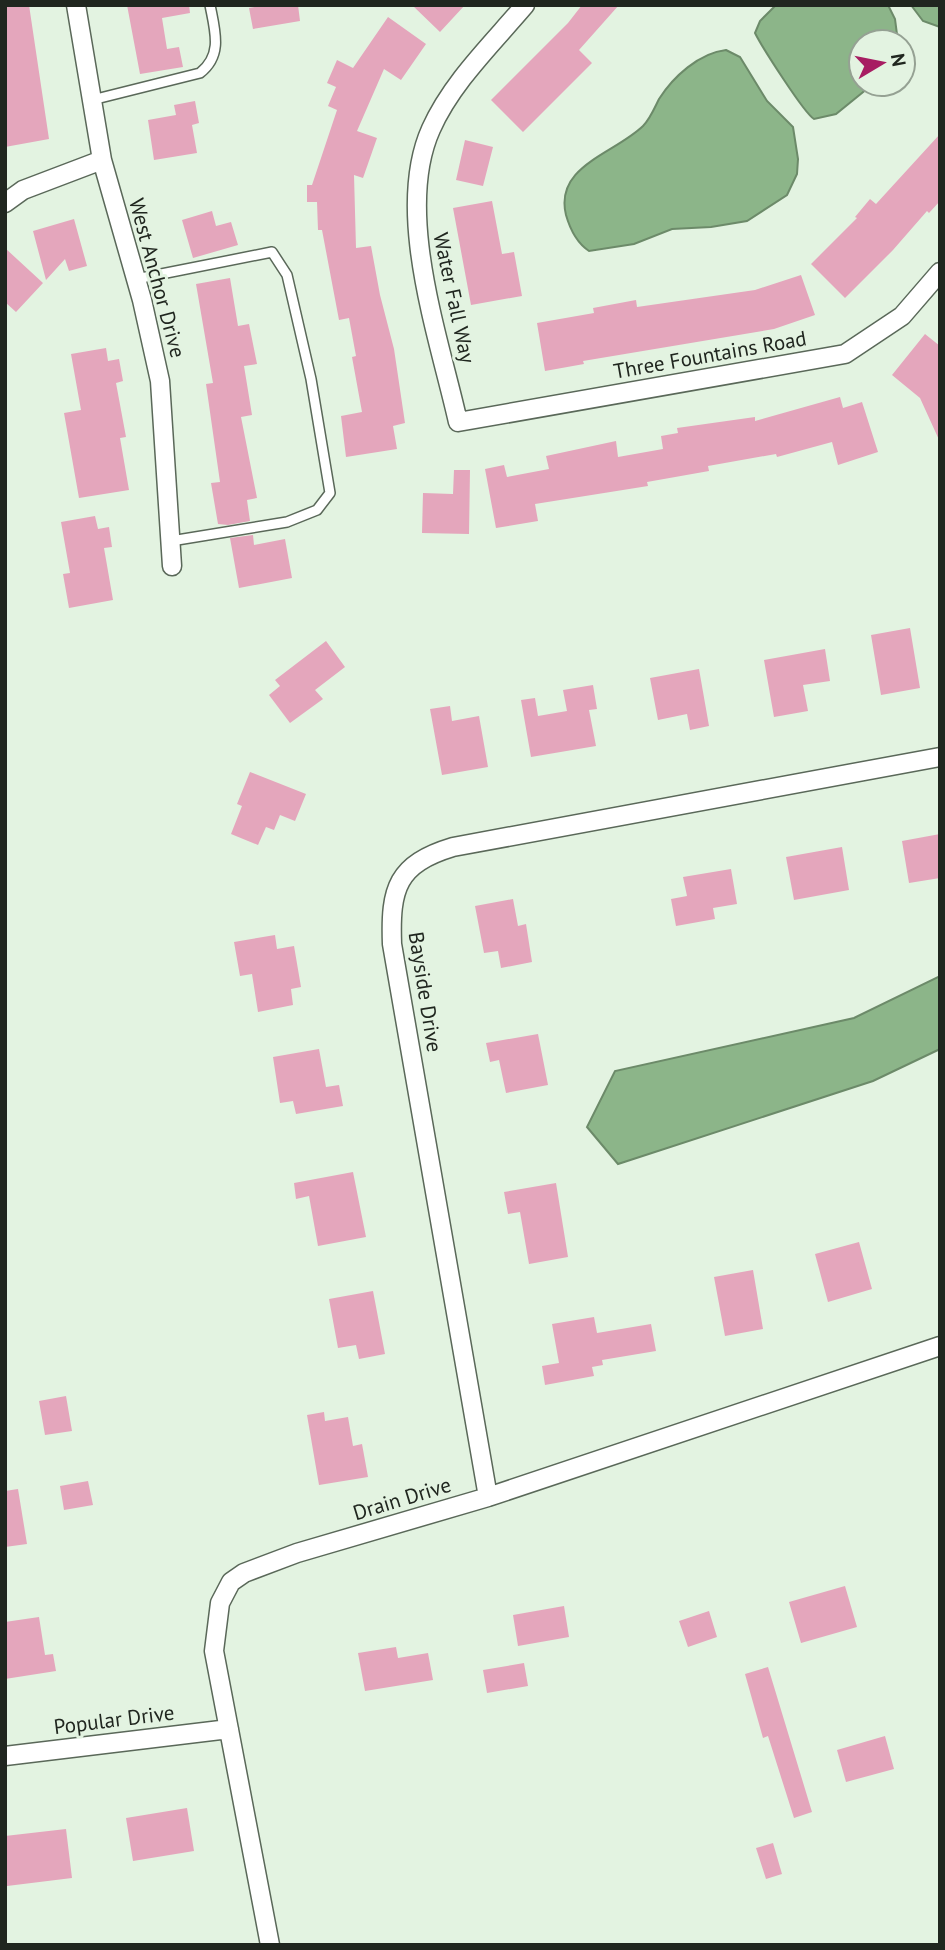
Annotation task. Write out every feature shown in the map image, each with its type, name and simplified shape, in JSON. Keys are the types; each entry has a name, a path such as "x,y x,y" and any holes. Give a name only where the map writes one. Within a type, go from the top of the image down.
{"street":[{"name":"West Anchor Drive","path":"76,5 103,160 136,279 160,381 172,566"},
{"name":"Water Fall Way","path":"458,422 416,232 417,177 431,130 457,86 525,5"},
{"path":"5,203 23,190 103,160"},
{"name":"Three Fountains Road","path":"458,422 845,354 902,316 938,277"},
{"name":"Bayside Drive","path":"488,1497 392,944 391,906 402,876 425,856 453,847 940,757"},
{"name":"Drain Drive","path":"270,1945 215,1651 215,1625 220,1603 231,1582 244,1573 298,1553 488,1497 940,1346"},
{"name":"Popular Drive","path":"5,1756 229,1729"}],"lane":[{"path":"92,100 200,73 211,65 217,48 210,5"},
{"path":"136,279 272,252 287,275 311,379 330,493 317,510 287,522 171,541"}],"shaded area":[{"path":"776,5 888,5 896,28 847,28 847,98 856,98 836,114 814,119 793,93 755,33 760,21"},
{"path":"911,5 940,5 940,27 923,21"},
{"path":"726,50 740,57 767,101 793,127 798,159 797,174 787,195 747,221 711,227 672,229 634,244 589,251 575,235 566,215 565,198 569,184 589,163 643,126 665,91 688,67 706,56"},
{"path":"940,976 940,1049 873,1081 618,1164 587,1127 615,1071 854,1018"}],"building":[{"path":"5,5 29,5 49,139 5,147"},
{"path":"127,5 189,5 190,13 162,18 167,49 179,47 183,67 140,74"},
{"path":"298,5 300,21 253,29 249,8"},
{"path":"412,5 465,5 440,32"},
{"path":"582,5 619,5 579,50 592,63 523,132 491,100 568,23"},
{"path":"388,17 426,44 401,80 384,69 357,131 377,138 363,178 354,175 356,248 371,246 394,349 405,423 393,426 397,449 346,457 341,416 362,412 352,357 356,356 349,318 339,320 322,230 318,230 317,202 307,202 307,185 312,185 337,110 328,106 336,87 327,83 337,60 353,68"},
{"path":"195,101 199,123 192,125 197,153 154,160 148,120 176,115 174,105"},
{"path":"940,134 940,201 929,213 927,211 845,298 811,264 857,218 855,217 870,199 876,204"},
{"path":"465,140 493,147 483,186 456,180"},
{"path":"492,201 502,254 514,252 522,296 471,305 453,208"},
{"path":"212,211 216,226 231,222 238,245 193,258 182,220"},
{"path":"74,219 87,266 69,271 65,259 46,280 33,231"},
{"path":"5,248 43,283 16,312 5,302"},
{"path":"801,275 815,315 774,329 583,361 584,364 545,371 537,323 594,313 593,308 636,300 637,307 755,290"},
{"path":"230,278 238,326 249,324 257,364 244,366 252,415 241,417 257,498 247,500 250,521 228,525 218,524 211,483 220,482 206,384 213,383 196,284"},
{"path":"925,334 940,346 940,442 920,398 892,375"},
{"path":"106,348 108,361 119,359 123,381 116,383 126,437 120,438 129,490 79,498 64,413 81,410 71,354"},
{"path":"840,397 843,408 862,402 878,452 838,465 832,442 777,457 776,454 708,466 709,471 647,482 648,486 535,504 538,521 496,528 485,469 504,465 507,477 549,469 546,456 616,441 618,457 663,449 661,436 678,433 677,428 755,417 755,421"},
{"path":"454,470 470,470 469,534 422,533 423,493 453,494"},
{"path":"95,516 98,529 109,527 112,547 104,548 113,600 69,608 63,574 70,573 61,522"},
{"path":"253,535 254,545 285,539 292,578 239,588 230,538"},
{"path":"910,628 920,688 881,695 871,635"},
{"path":"326,641 345,667 315,690 323,699 290,723 269,695 280,686 275,680"},
{"path":"825,649 830,681 803,685 808,711 774,717 764,660"},
{"path":"699,669 709,726 690,730 687,714 658,720 650,678"},
{"path":"593,685 597,709 589,710 596,746 531,757 521,700 535,698 538,716 567,711 563,690"},
{"path":"450,706 452,721 479,716 488,767 442,775 430,709"},
{"path":"250,772 306,794 295,821 280,815 274,830 266,827 258,845 231,834 242,806 237,804"},
{"path":"940,834 940,878 909,883 902,841"},
{"path":"842,847 849,890 794,900 786,857"},
{"path":"731,869 737,904 713,908 715,919 676,926 671,899 687,896 683,877"},
{"path":"513,899 518,926 526,924 532,962 501,968 498,951 484,953 475,906"},
{"path":"275,935 277,949 294,946 301,987 291,989 293,1005 258,1012 252,974 240,976 234,942"},
{"path":"538,1034 548,1085 506,1093 499,1060 490,1062 486,1043"},
{"path":"319,1049 326,1087 339,1085 343,1106 296,1114 293,1101 280,1103 273,1057"},
{"path":"353,1172 366,1237 318,1246 309,1196 296,1199 294,1183"},
{"path":"556,1183 568,1257 529,1264 520,1212 508,1214 504,1192"},
{"path":"859,1242 872,1289 828,1302 815,1254"},
{"path":"753,1270 763,1329 725,1336 714,1277"},
{"path":"373,1291 385,1354 359,1359 356,1345 338,1348 329,1299"},
{"path":"594,1317 597,1333 651,1324 656,1351 602,1360 603,1365 592,1367 594,1376 545,1385 542,1366 559,1363 552,1324"},
{"path":"66,1396 72,1431 45,1435 39,1401"},
{"path":"324,1412 325,1421 348,1417 353,1446 362,1444 368,1477 319,1485 307,1415"},
{"path":"88,1481 93,1505 64,1510 60,1486"},
{"path":"18,1489 27,1544 5,1547 5,1491"},
{"path":"845,1586 857,1627 801,1643 789,1602"},
{"path":"564,1606 569,1637 518,1646 513,1615"},
{"path":"709,1611 717,1637 688,1647 679,1621"},
{"path":"39,1617 45,1655 53,1654 56,1671 5,1679 5,1622"},
{"path":"396,1647 398,1658 428,1653 433,1680 365,1691 358,1653"},
{"path":"524,1663 528,1686 487,1693 483,1670"},
{"path":"768,1667 812,1812 794,1818 768,1736 763,1738 745,1674"},
{"path":"885,1736 894,1769 846,1782 837,1750"},
{"path":"187,1808 194,1851 133,1861 126,1818"},
{"path":"66,1829 72,1878 7,1886 5,1836"},
{"path":"773,1843 782,1874 766,1879 756,1848"}]}
